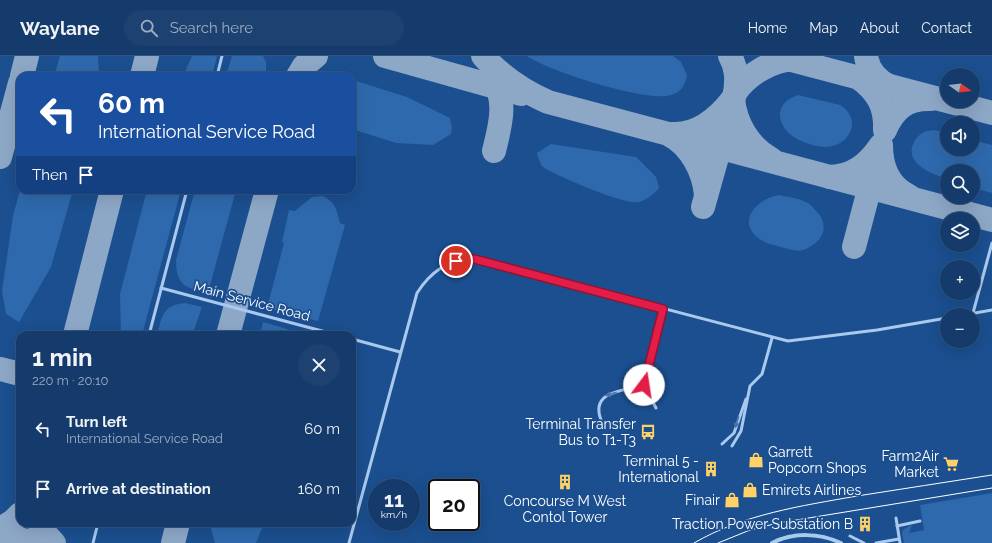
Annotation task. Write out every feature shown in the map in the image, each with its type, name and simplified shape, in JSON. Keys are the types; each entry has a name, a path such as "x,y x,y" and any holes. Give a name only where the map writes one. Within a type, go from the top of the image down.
{"street":[{"path":"772,543 782,538 808,535 820,536 841,543"}],"lane":[{"path":"218,72 222,56"},
{"path":"150,331 186,194"},
{"path":"974,308 992,243"},
{"path":"356,517 416,293 430,275 439,268 456,261 474,259 772,338 794,342 940,319"},
{"name":"Main Service Road","path":"161,288 322,331"},
{"path":"656,408 644,385 663,309"},
{"path":"980,312 992,310"},
{"path":"732,446 741,431 750,386 762,374 772,338"},
{"path":"356,340 400,352"},
{"path":"601,420 597,410 599,402 605,396 644,385"},
{"path":"722,444 734,433 741,410 748,396"},
{"path":"876,543 899,541 896,518"},
{"path":"897,526 920,521"},
{"path":"93,543 97,527"},
{"path":"349,543 353,527"},
{"path":"850,536 864,543"}],"shaded area":[{"path":"60,56 98,56 99,72 55,72"},
{"path":"192,56 217,56 213,72 185,72"},
{"path":"232,56 263,56 266,62 266,72 227,72"},
{"path":"527,56 673,56 681,62 687,75 682,88 675,94 659,96 642,94 621,90 576,77 555,70"},
{"path":"356,81 407,97 450,118 452,128 451,134 433,145 396,143 356,130"},
{"path":"798,95 840,105 847,111 851,117 852,124 851,131 847,137 842,142 823,147 802,141 789,133 782,125 780,112 785,103"},
{"path":"928,131 940,131 940,156 980,156 980,142 992,145 992,193 980,190 980,164 940,164 940,176 927,171 916,162 912,156 914,142 918,136"},
{"path":"551,144 636,157 656,177 659,188 645,200 639,202 620,199 591,189 543,167 537,153"},
{"path":"19,194 72,194 51,267 19,322 6,314 2,291 13,216"},
{"path":"146,194 180,194 143,331 121,331 120,294"},
{"path":"194,194 235,194 208,293 188,287 180,281 176,269 176,260"},
{"path":"779,195 806,202 819,214 822,219 824,229 820,238 813,245 796,251 769,244 757,237 751,230 749,223 750,215 754,208 761,202"},
{"path":"322,196 333,203 340,223 345,225 318,321 267,308 284,243 282,242 289,210 295,211 312,197"},
{"path":"185,303 202,307 193,331 158,331 162,317 168,309 178,304"},
{"path":"263,322 293,331 261,331"},
{"path":"992,493 992,543 904,543 902,533 904,529 912,525 909,533 924,530 920,505"},
{"path":"211,527 262,527 256,543 215,543"}],"taxiway":[{"path":"23,72 27,56"},
{"path":"143,72 147,56"},
{"path":"300,72 304,66 316,56"},
{"path":"385,56 521,94"},
{"path":"483,56 513,83 548,102 992,220"},
{"path":"703,207 735,93 736,74 730,56"},
{"path":"776,56 992,113"},
{"path":"866,56 869,66 874,74 889,86"},
{"path":"735,93 740,86 761,69 778,62 795,59"},
{"path":"492,77 497,86 501,104 500,123 494,151"},
{"path":"859,78 866,83 880,101 884,114 885,130 893,116 902,106 915,100 931,99"},
{"path":"0,157 16,98"},
{"path":"733,98 734,107 744,133 756,148 771,159"},
{"path":"673,134 682,134 699,129 720,113 732,100"},
{"path":"670,135 684,146 695,160 705,186 706,195"},
{"path":"830,177 846,174 860,168 871,158 881,145 882,161 887,175 896,187 909,196"},
{"path":"854,247 874,171"},
{"path":"76,331 111,194"},
{"path":"229,331 266,194"},
{"path":"0,369 16,373"},
{"path":"0,529 16,518"},
{"path":"41,527 54,543"},
{"path":"173,543 177,527"},
{"path":"0,534 35,543"}],"tram line":[{"path":"694,543 733,525 773,512 857,496 992,475"},
{"path":"718,543 750,530 778,523 992,488"}],"place":[{"name":"Terminal Transfer Bus to T1-T3","path":"648,432"},
{"name":"Garrett Popcorn Shops","path":"756,460"},
{"name":"Farm2Air Market","path":"951,464"},
{"name":"Terminal 5 - International","path":"711,469"},
{"name":"Concourse M West Contol Tower","path":"565,482"},
{"name":"Emirets Airlines","path":"750,490"},
{"name":"Finair","path":"732,500"},
{"name":"Traction Power Substation B","path":"865,524"}],"route":[{"path":"456,261 474,259 663,309 644,385"}]}
